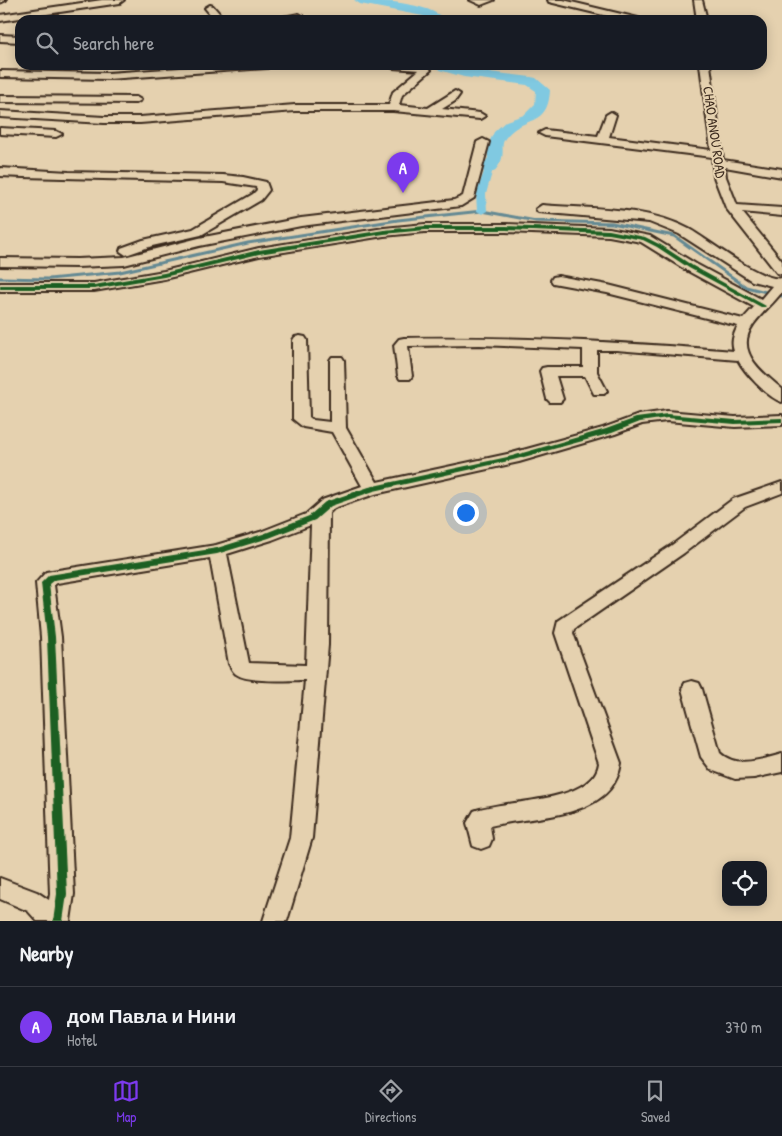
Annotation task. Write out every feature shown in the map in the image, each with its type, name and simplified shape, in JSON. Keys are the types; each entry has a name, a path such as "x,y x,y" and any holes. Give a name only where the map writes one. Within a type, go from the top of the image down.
{"street":[{"path":"20,15 120,0"},
{"path":"474,0 481,2 490,0"},
{"path":"552,0 614,15"},
{"path":"698,0 702,15"},
{"path":"210,8 216,15"},
{"path":"0,18 15,16"},
{"path":"0,38 15,39"},
{"path":"0,74 108,76 195,70"},
{"path":"393,108 397,94 426,70"},
{"name":"CHAO ANOU ROAD","path":"706,70 720,177 732,208 782,270"},
{"path":"428,111 452,99 454,94"},
{"path":"40,116 52,99"},
{"path":"2,101 52,99 136,100"},
{"path":"0,114 104,120 140,120 295,108 393,108 480,116"},
{"path":"602,140 611,115"},
{"path":"0,131 56,134"},
{"path":"545,133 602,140 719,159 782,173"},
{"path":"0,262 124,261 199,242 302,222 464,201 468,198 484,142"},
{"path":"0,172 92,177 208,178 254,182 262,185 263,190 257,197 197,232 148,243 127,251 108,262"},
{"path":"732,208 782,212"},
{"path":"542,209 651,219 683,231 776,291"},
{"path":"0,287 94,287 164,275 259,252 384,232 425,228 506,228 610,232 645,239 660,246 691,267 776,291"},
{"path":"558,280 608,289 745,324"},
{"path":"776,291 745,324 739,345 741,356 754,372 782,397"},
{"path":"300,340 301,419 309,424 338,428"},
{"path":"405,376 401,345 404,342 480,341 616,346 741,356"},
{"path":"590,346 590,372 599,391"},
{"path":"338,360 338,428 372,489"},
{"path":"555,399 547,371 590,372"},
{"path":"58,921 62,894 51,638 45,583 52,578 217,551 266,536 312,518 328,504 372,489 513,458 609,431 639,420 654,417 684,416 735,422 782,420"},
{"path":"481,838 478,824 482,818 539,808 584,797 596,790 609,773 610,762 564,633 564,626 678,549 739,503 782,487"},
{"path":"275,921 301,838 318,645 320,512"},
{"path":"217,551 239,664 243,669 251,671 316,673"},
{"path":"692,689 711,757 716,762 729,770 742,771 782,763"},
{"path":"0,888 36,904 47,913 49,921"}],"waterway":[{"path":"360,0 430,15"},
{"path":"454,70 464,73 531,81 543,90 542,105 529,118 511,124 499,135 494,147 495,158 489,169"},
{"path":"482,211 481,194 489,169"},
{"path":"0,278 49,279 120,272 248,243 398,220 482,211 536,221 612,223 674,236 746,287 782,296"}],"cycle path":[{"path":"0,287 94,287 164,275 259,252 384,232 425,228 506,228 609,232 645,239 691,267 763,306"},
{"path":"58,921 62,894 51,637 45,583 52,577 217,551 266,536 312,518 328,504 372,489 513,458 609,431 639,420 667,416 735,422 782,420"}],"place":[{"name":"дом Павла и Нини","path":"403,193"}]}
